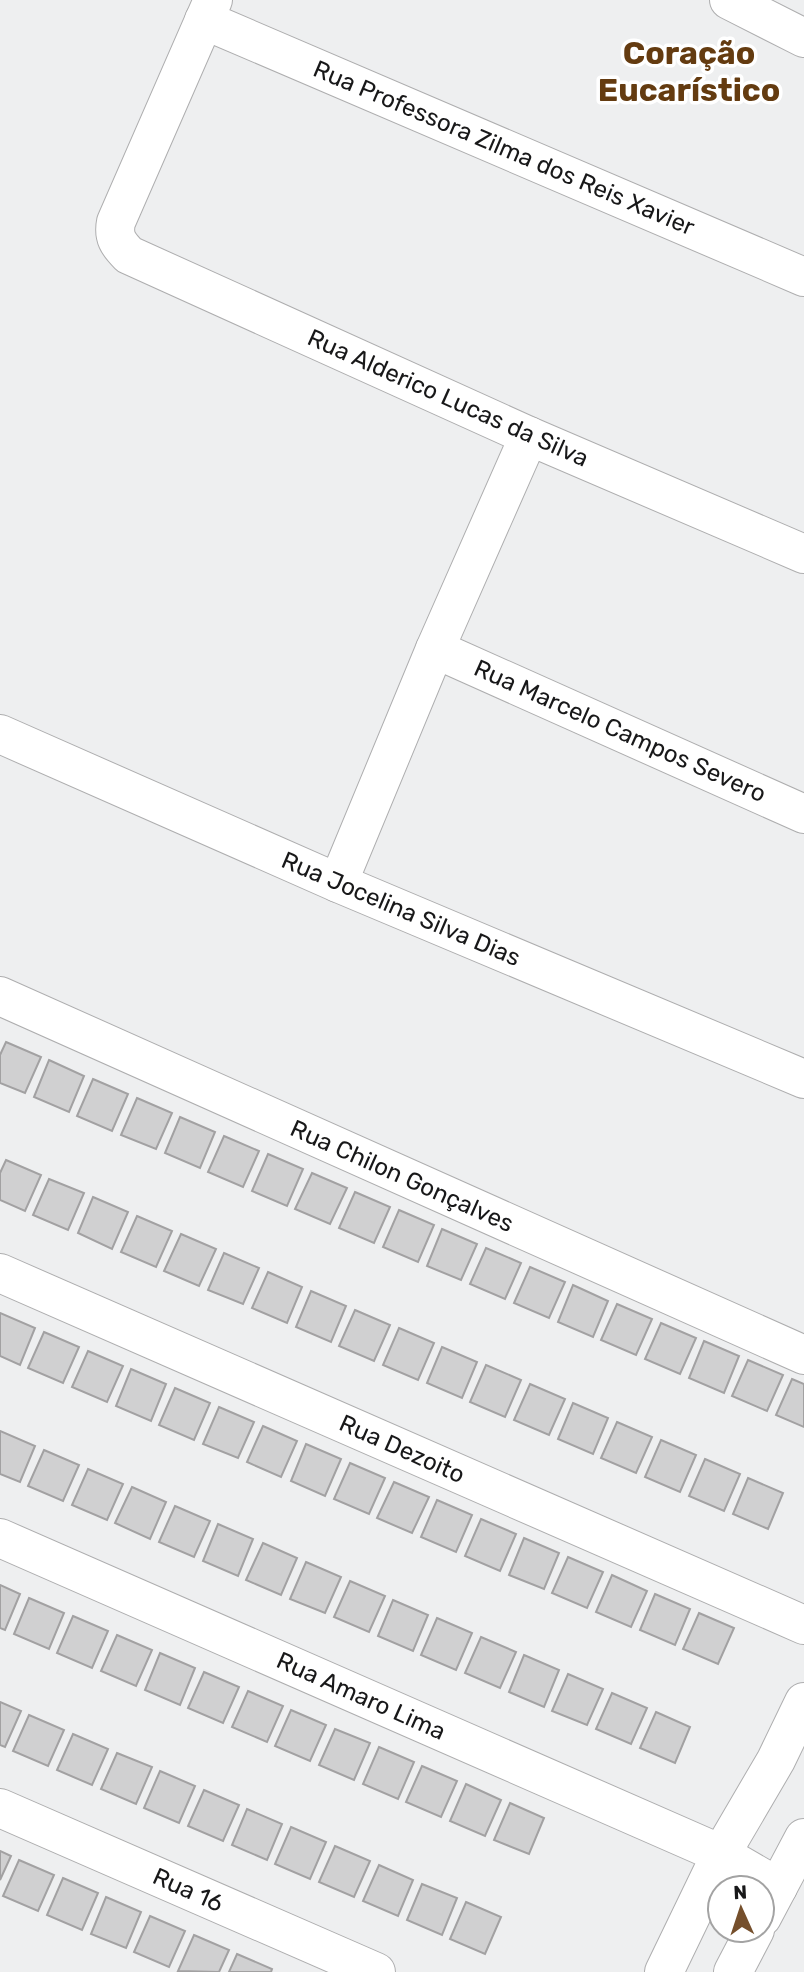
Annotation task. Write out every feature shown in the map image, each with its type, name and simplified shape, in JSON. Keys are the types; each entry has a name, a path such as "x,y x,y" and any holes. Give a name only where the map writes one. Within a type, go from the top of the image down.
{"street":[{"path":"729,0 789,20"},
{"name":"Rua Alderico Lucas da Silva","path":"208,10 116,222 114,233 119,245 129,255 529,436 804,554"},
{"name":"Rua Professora Zilma dos Reis Xavier","path":"208,10 804,277"},
{"path":"338,883 435,649 529,436"},
{"name":"Rua Marcelo Campos Severo","path":"435,649 804,814"},
{"name":"Rua Jocelina Silva Dias","path":"0,734 338,883 804,1079"},
{"name":"Rua Chilon Gonçalves","path":"0,996 804,1355"},
{"name":"Rua Dezoito","path":"0,1273 804,1625"},
{"name":"Rua Amaro Lima","path":"0,1538 721,1854 741,1874"},
{"path":"664,1972 721,1854 776,1760 804,1702"},
{"name":"Rua 16","path":"0,1808 376,1972"},
{"path":"776,1891 804,1838"},
{"path":"733,1972 748,1944"}],"building":[{"path":"6,1042 41,1057 25,1093 0,1083 0,1055"},
{"path":"49,1060 84,1076 69,1112 34,1097"},
{"path":"93,1079 128,1094 112,1131 77,1116"},
{"path":"137,1098 172,1113 156,1149 121,1135"},
{"path":"180,1117 215,1132 200,1168 165,1153"},
{"path":"224,1136 259,1151 243,1187 208,1172"},
{"path":"268,1154 303,1169 287,1206 252,1191"},
{"path":"6,1160 41,1175 25,1211 0,1200 0,1173"},
{"path":"312,1173 347,1188 330,1224 295,1209"},
{"path":"49,1179 84,1193 68,1230 33,1215"},
{"path":"355,1192 390,1207 374,1243 339,1228"},
{"path":"93,1197 128,1212 112,1249 78,1233"},
{"path":"399,1210 434,1225 418,1262 383,1247"},
{"path":"137,1216 172,1231 156,1267 121,1252"},
{"path":"442,1229 477,1244 461,1280 427,1266"},
{"path":"181,1234 216,1249 199,1286 164,1271"},
{"path":"486,1248 521,1263 505,1299 470,1284"},
{"path":"224,1253 259,1268 243,1304 208,1290"},
{"path":"530,1267 565,1282 549,1318 514,1303"},
{"path":"268,1272 302,1287 287,1323 252,1308"},
{"path":"573,1285 608,1301 593,1337 558,1322"},
{"path":"311,1291 346,1306 331,1342 296,1327"},
{"path":"617,1304 652,1319 636,1355 601,1340"},
{"path":"355,1310 390,1325 374,1361 339,1346"},
{"path":"0,1313 35,1328 20,1365 0,1356"},
{"path":"661,1323 696,1338 680,1374 645,1359"},
{"path":"399,1328 434,1343 418,1380 383,1365"},
{"path":"44,1332 79,1347 63,1383 28,1368"},
{"path":"704,1341 739,1356 724,1393 689,1378"},
{"path":"442,1347 477,1362 462,1398 427,1383"},
{"path":"88,1351 123,1366 107,1402 72,1387"},
{"path":"748,1360 783,1375 767,1411 732,1396"},
{"path":"486,1365 521,1380 505,1417 470,1402"},
{"path":"131,1369 166,1384 151,1421 116,1406"},
{"path":"792,1379 804,1384 804,1427 776,1415"},
{"path":"530,1384 565,1399 549,1435 514,1420"},
{"path":"175,1388 210,1403 194,1440 159,1425"},
{"path":"573,1403 608,1418 593,1454 558,1439"},
{"path":"219,1407 254,1422 238,1458 203,1444"},
{"path":"617,1422 652,1437 636,1473 601,1458"},
{"path":"263,1426 297,1441 281,1477 247,1462"},
{"path":"0,1431 35,1446 20,1482 0,1474"},
{"path":"661,1440 696,1455 680,1492 645,1477"},
{"path":"306,1444 341,1459 325,1496 291,1481"},
{"path":"44,1450 79,1465 63,1501 28,1486"},
{"path":"705,1459 740,1474 724,1511 689,1496"},
{"path":"350,1463 385,1478 369,1514 334,1499"},
{"path":"88,1469 123,1484 107,1520 72,1505"},
{"path":"748,1478 783,1493 768,1529 733,1514"},
{"path":"394,1482 429,1497 412,1533 377,1518"},
{"path":"132,1487 166,1502 150,1539 115,1523"},
{"path":"437,1500 472,1515 456,1552 421,1537"},
{"path":"175,1506 210,1521 194,1557 159,1542"},
{"path":"481,1519 516,1534 500,1571 465,1556"},
{"path":"218,1524 253,1539 238,1576 203,1561"},
{"path":"524,1538 559,1553 544,1589 509,1575"},
{"path":"263,1543 297,1558 281,1595 246,1580"},
{"path":"568,1557 603,1572 587,1608 552,1593"},
{"path":"306,1562 341,1577 325,1613 290,1599"},
{"path":"612,1575 647,1591 631,1627 596,1612"},
{"path":"350,1581 385,1596 369,1632 334,1617"},
{"path":"0,1585 20,1594 5,1630 0,1628"},
{"path":"655,1594 690,1609 675,1645 640,1630"},
{"path":"29,1598 64,1613 49,1649 14,1634"},
{"path":"393,1600 428,1615 413,1651 378,1636"},
{"path":"699,1613 734,1628 718,1664 683,1649"},
{"path":"73,1616 108,1631 92,1668 57,1653"},
{"path":"437,1618 472,1633 456,1670 421,1655"},
{"path":"117,1635 152,1650 136,1686 101,1671"},
{"path":"481,1637 516,1652 500,1688 465,1673"},
{"path":"160,1653 195,1668 180,1705 145,1690"},
{"path":"524,1655 559,1670 544,1707 509,1692"},
{"path":"204,1672 239,1687 223,1723 188,1708"},
{"path":"568,1674 603,1689 587,1725 552,1711"},
{"path":"248,1691 283,1706 267,1742 232,1727"},
{"path":"612,1693 647,1708 631,1744 596,1729"},
{"path":"0,1702 21,1711 5,1747 0,1745"},
{"path":"291,1710 326,1725 310,1761 275,1746"},
{"path":"656,1712 690,1727 675,1763 640,1748"},
{"path":"29,1715 64,1730 48,1766 13,1751"},
{"path":"335,1729 370,1743 354,1780 319,1765"},
{"path":"73,1734 108,1749 92,1785 57,1770"},
{"path":"379,1747 414,1762 398,1799 363,1784"},
{"path":"117,1753 152,1767 136,1804 101,1789"},
{"path":"422,1766 457,1781 441,1817 406,1802"},
{"path":"160,1771 195,1786 179,1823 144,1808"},
{"path":"466,1784 501,1800 485,1836 450,1821"},
{"path":"204,1790 239,1805 223,1841 188,1826"},
{"path":"510,1803 544,1818 529,1854 494,1840"},
{"path":"247,1809 282,1824 267,1860 232,1845"},
{"path":"291,1827 326,1842 310,1879 275,1864"},
{"path":"335,1846 370,1861 354,1897 319,1882"},
{"path":"0,1851 11,1856 0,1880"},
{"path":"19,1860 54,1875 38,1911 3,1896"},
{"path":"379,1865 413,1880 398,1916 363,1901"},
{"path":"63,1878 98,1893 82,1930 47,1915"},
{"path":"422,1884 457,1898 442,1935 407,1920"},
{"path":"106,1897 141,1912 126,1948 91,1934"},
{"path":"466,1902 501,1917 485,1954 450,1939"},
{"path":"150,1916 185,1931 169,1967 134,1952"},
{"path":"194,1935 229,1950 219,1972 178,1971"},
{"path":"237,1954 272,1969 271,1972 229,1972"}],"district":[{"name":"Coração Eucarístico","path":"689,72"}]}
